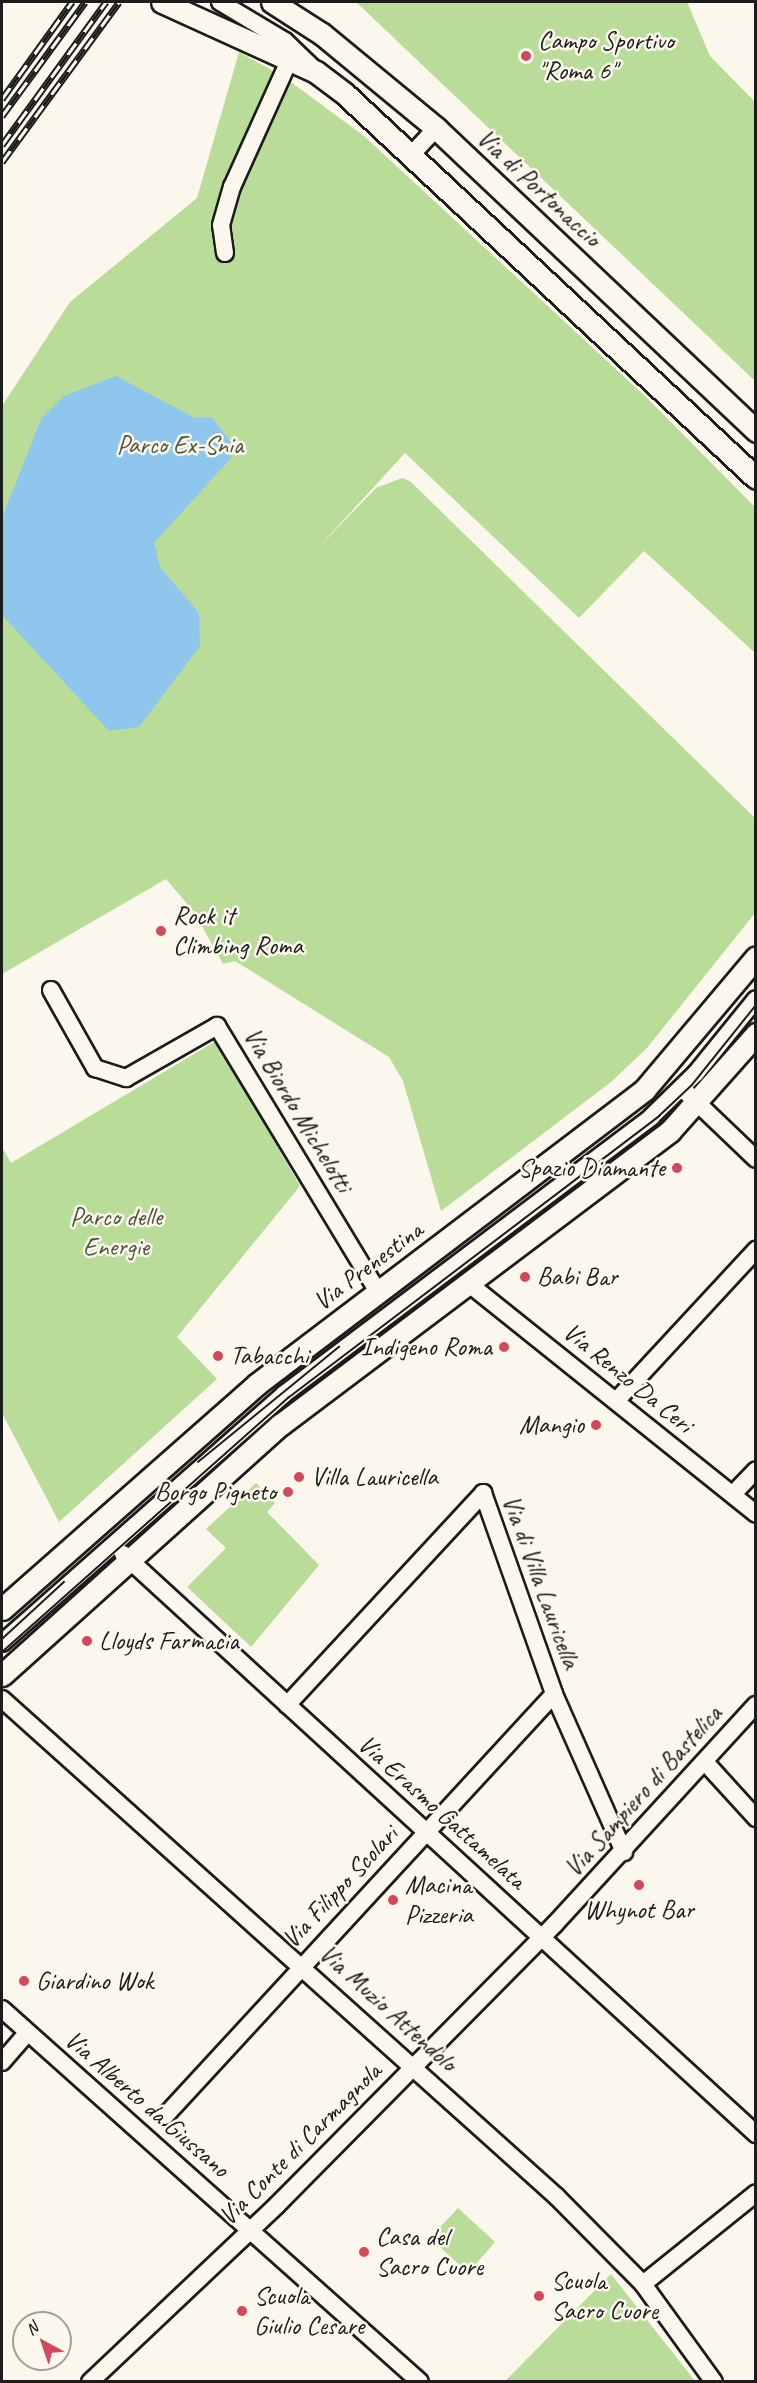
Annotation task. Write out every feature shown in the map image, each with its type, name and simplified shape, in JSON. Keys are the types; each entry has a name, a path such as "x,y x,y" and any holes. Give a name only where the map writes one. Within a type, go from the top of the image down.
{"main road":[{"path":"162,2 316,72 413,153 756,478"},
{"name":"Via di Portonaccio","path":"272,2 322,34 436,128 756,431"},
{"name":"Via Prenestina","path":"2,1609 95,1524 242,1396 645,1089 756,957"},
{"path":"2,1675 128,1559 280,1425 656,1143 698,1104 756,1034"}],"street":[{"path":"220,2 285,41 316,72"},
{"path":"225,254 221,225 232,187 289,60"},
{"path":"413,153 436,128"},
{"name":"Via Biordo Michelotti","path":"51,990 95,1068 126,1078 217,1026 378,1292"},
{"name":"Via Prenestina","path":"2,1643 112,1543 284,1394 620,1142 682,1088 756,999"},
{"path":"682,1088 756,1159"},
{"path":"617,1400 756,1250"},
{"name":"Via Renzo Da Ceri","path":"468,1283 617,1400 756,1514"},
{"path":"733,1494 756,1470"},
{"name":"Via di Villa Lauricella","path":"287,1705 483,1493 554,1694 624,1852"},
{"name":"Via Erasmo Gattamelata","path":"95,1524 128,1559 756,2134"},
{"name":"Via Filippo Scolari","path":"165,2116 554,1694"},
{"name":"Via Muzio Attendolo","path":"2,1699 414,2066 643,2284 714,2382"},
{"name":"Via Sampiero di Bastelica","path":"542,1938 624,1852 756,1705"},
{"path":"705,1762 756,1818"},
{"name":"Via Conte di Carmagnola","path":"90,2382 251,2230 542,1938"},
{"name":"Via Alberto da Giussano","path":"2,2009 420,2382"},
{"path":"2,2062 27,2033"},
{"path":"643,2284 756,2193"}],"green space":[{"path":"356,2 687,2 710,56 755,102 755,381"},
{"name":"Parco Ex-Snia","path":"239,52 284,77 364,136 647,398 755,507 755,653 644,551 579,618 405,453 316,550 376,488 402,478 410,481 755,818 755,913 647,1048 611,1082 441,1211 403,1081 389,1057 235,961 223,964 194,912 166,879 2,974 2,406 70,302 197,198"},
{"name":"Parco delle Energie","path":"216,1041 300,1186 177,1337 217,1379 59,1522 2,1413 2,1147 11,1163"},
{"path":"256,1483 275,1503 267,1512 319,1565 251,1647 187,1587 226,1548 206,1529"},
{"path":"458,2208 495,2242 468,2273 430,2238"},
{"path":"611,2274 695,2381 505,2381"}],"water":[{"path":"116,376 195,418 212,417 233,445 231,458 154,543 160,567 199,613 200,646 139,727 109,731 2,615 2,518 41,419 64,396"}],"tram line":[{"path":"2,1652 288,1398 659,1116 692,1085 756,1005"},
{"path":"198,1462 339,1347"},
{"path":"2,1639 64,1582"}],"railway":[{"path":"2,99 72,2"},
{"path":"2,116 85,2"},
{"path":"2,145 106,2"},
{"path":"2,162 119,2"}],"place":[{"name":"Campo Sportivo \"Roma 6\"","path":"526,56"},
{"name":"Rock it Climbing Roma","path":"161,931"},
{"name":"Spazio Diamante","path":"677,1168"},
{"name":"Babi Bar","path":"525,1277"},
{"name":"Indigeno Roma","path":"504,1347"},
{"name":"Tabacchi","path":"218,1356"},
{"name":"Mangio","path":"596,1425"},
{"name":"Villa Lauricella","path":"299,1477"},
{"name":"Borgo Pigneto","path":"288,1492"},
{"name":"Lloyds Farmacia","path":"87,1641"},
{"name":"Whynot Bar","path":"639,1885"},
{"name":"Macina Pizzeria","path":"393,1900"},
{"name":"Giardino Wok","path":"24,1981"},
{"name":"Casa del Sacro Cuore","path":"364,2252"},
{"name":"Scuola Sacro Cuore","path":"539,2296"},
{"name":"Scuola Giulio Cesare","path":"242,2311"}]}
